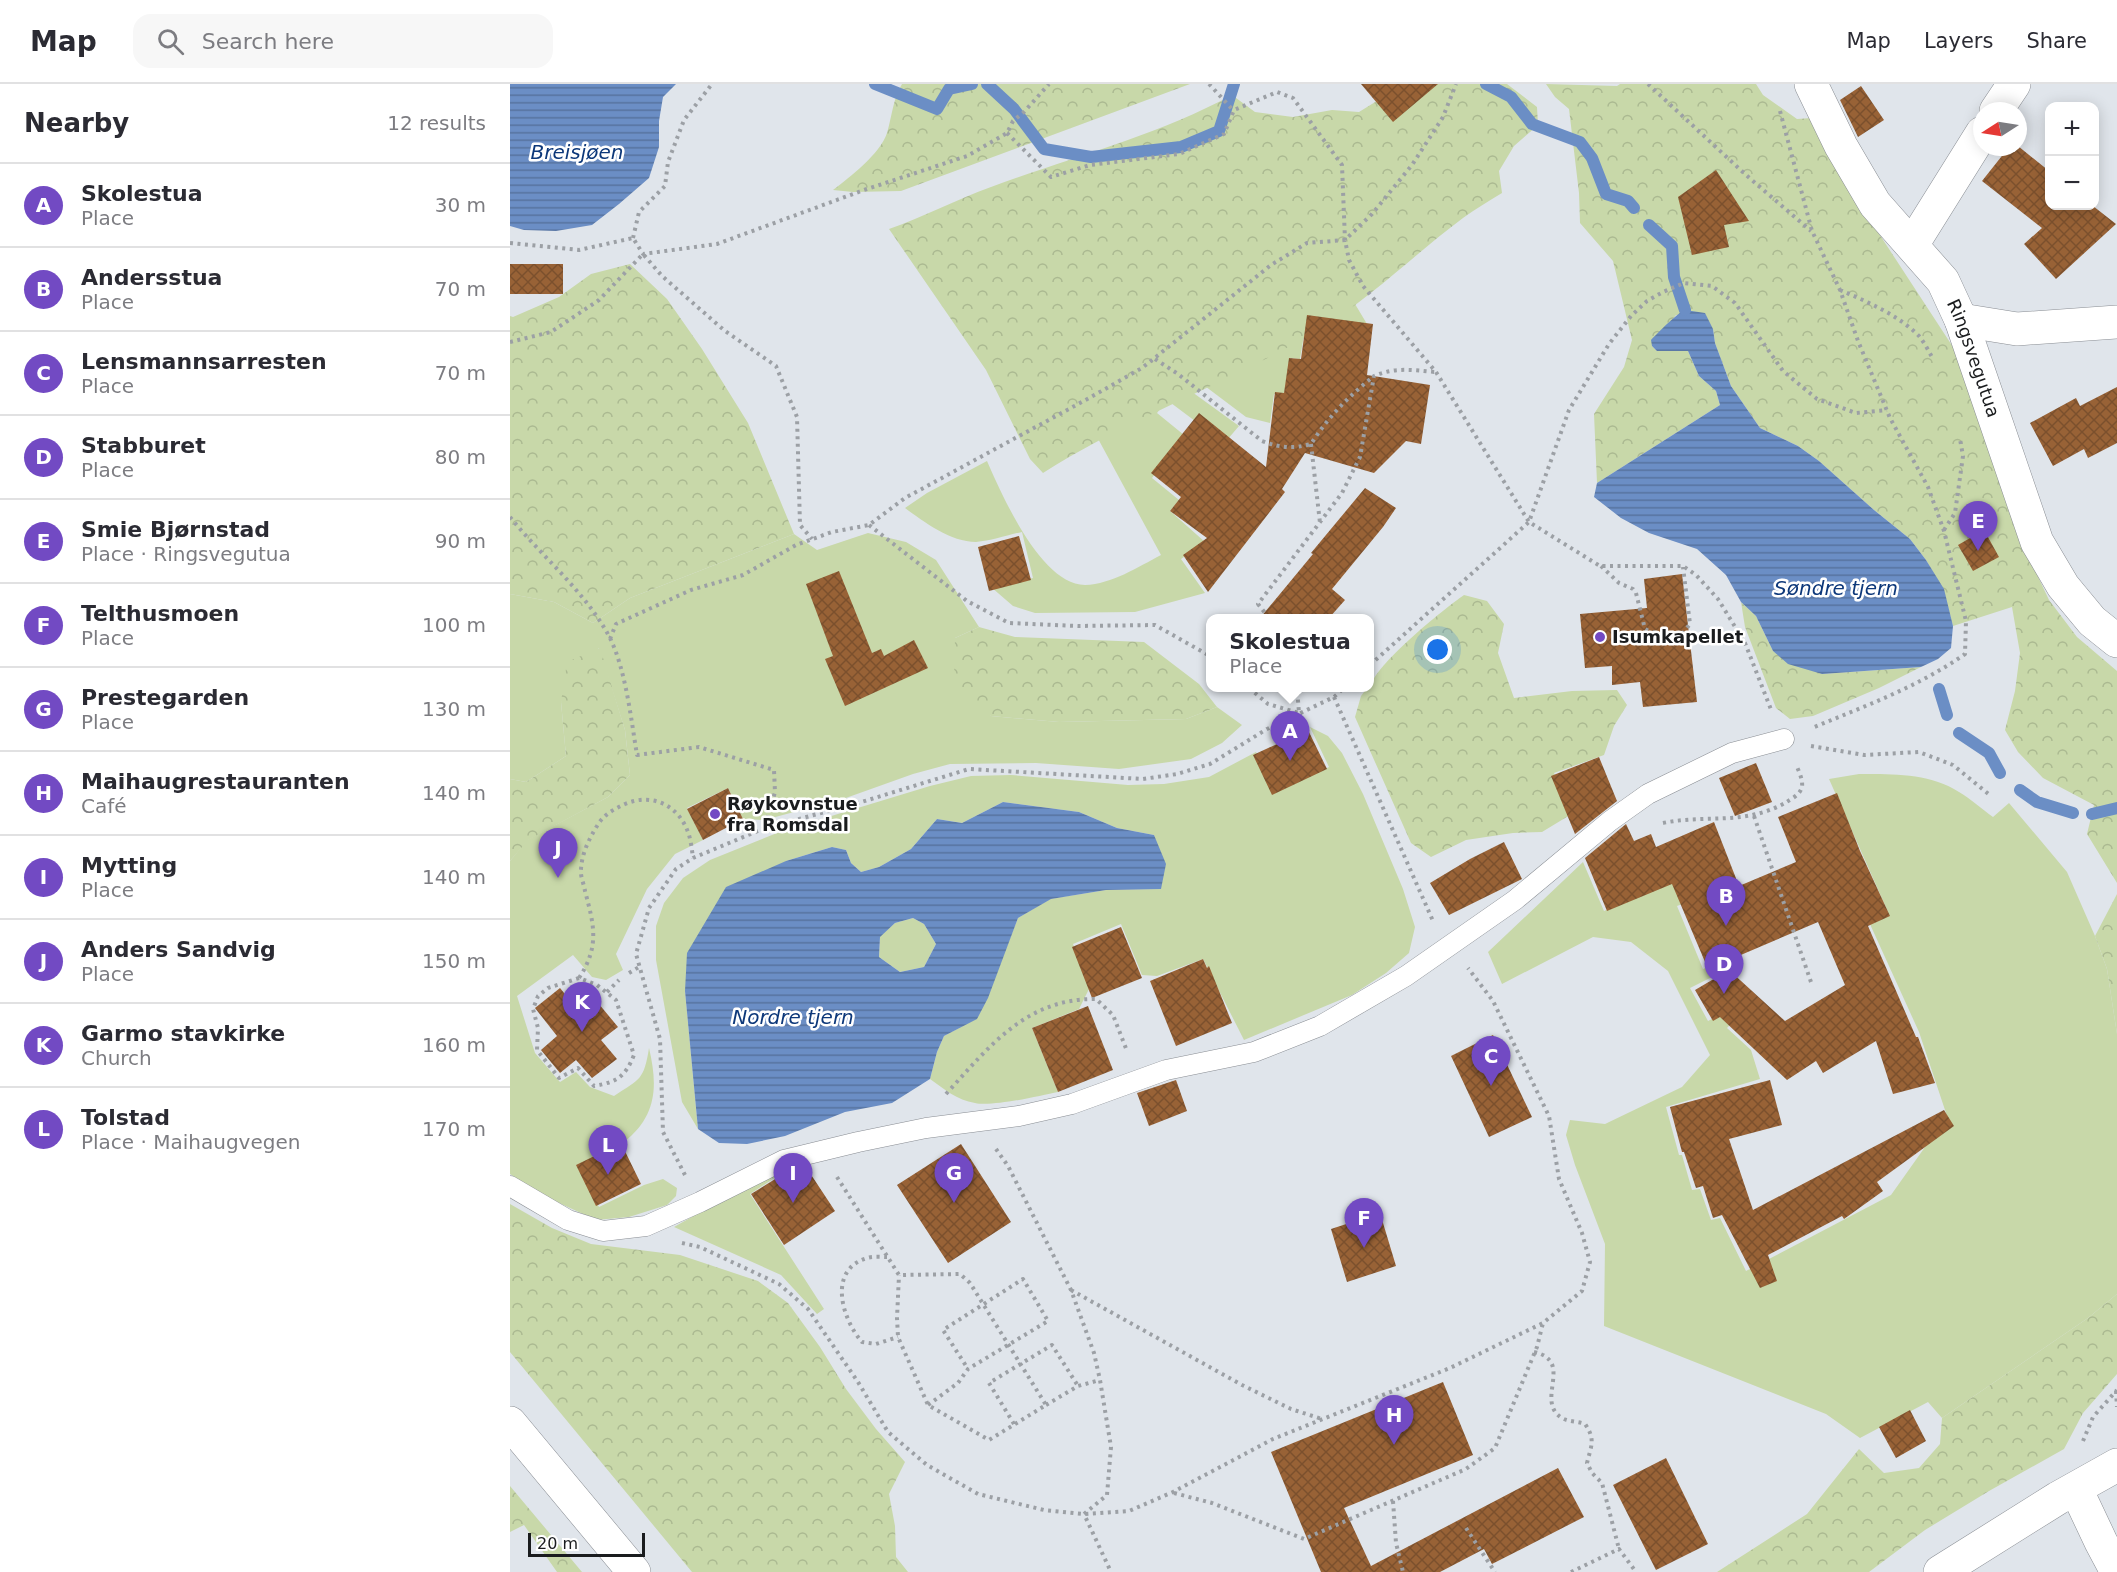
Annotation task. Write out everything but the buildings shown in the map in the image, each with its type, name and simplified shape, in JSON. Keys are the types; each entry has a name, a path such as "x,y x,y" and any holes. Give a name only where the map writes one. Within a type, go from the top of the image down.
{"street":[{"name":"Ringsvegutua","path":"1811,84 1841,146 1875,204 1943,281 1961,320 2037,542 2063,586 2092,621 2117,641"},
{"path":"2002,102 2014,84"},
{"path":"1912,245 1973,147"},
{"path":"1961,320 2017,329 2117,322"},
{"path":"510,1423 634,1572"},
{"path":"1940,1572 1991,1539 2117,1465"},
{"path":"2076,1489 2117,1572"}],"lane":[{"path":"510,1186 568,1220 603,1231 646,1226 700,1203 784,1160 926,1128 1019,1116 1072,1104 1166,1070 1254,1052 1320,1026 1406,976 1515,900 1610,821 1648,794 1732,753 1784,739"}],"path":[{"path":"712,84 684,120 668,162 665,186 639,212 633,238 662,276 725,331 776,366 797,417 800,525 812,539"},
{"path":"510,342 551,332 599,300 643,254 717,244 842,198 967,156 1007,133 1014,121 1049,84"},
{"path":"1209,84 1232,108"},
{"path":"610,639 616,624 641,612 691,590 743,575 796,545 832,532 869,525 905,498 1091,397 1155,359 1271,265 1307,243 1345,240 1372,214 1412,165 1443,117 1456,84"},
{"path":"1648,84 1746,175 1812,231"},
{"path":"1232,108 1277,92 1293,98 1342,165 1345,240 1349,260 1363,286 1436,372 1529,522 1600,566 1619,584 1633,589 1645,630 1651,633 1675,635 1683,633 1690,624 1683,566"},
{"path":"1779,105 1812,231 1840,290 1858,341 1887,410 1929,487 1944,531 1966,621 1965,654 1942,669 1911,686 1784,739"},
{"path":"1007,133 1051,177 1090,165 1179,154 1224,134 1232,108"},
{"path":"510,243 579,250 633,238"},
{"path":"1374,661 1529,522 1569,410 1609,344 1632,315 1663,292 1684,283 1712,286 1735,303 1783,371 1817,399 1856,413 1887,410"},
{"path":"1840,290 1897,318 1920,337 1938,367"},
{"path":"1155,359 1179,374 1262,441 1278,447 1293,449 1311,444"},
{"path":"1320,524 1311,444 1325,422 1374,376 1402,369 1436,372"},
{"path":"1266,614 1258,604 1342,493 1360,457 1374,376"},
{"path":"1944,531 1955,513 1963,456 1959,434"},
{"path":"510,517 588,605 610,639 628,700 638,755 699,747 774,770 775,792 765,828"},
{"path":"869,525 967,601 1009,623 1078,626 1155,625 1206,654"},
{"path":"1600,566 1683,566 1696,575 1718,599 1745,643 1765,696 1801,774 1802,788 1796,796 1754,816 1658,824"},
{"path":"1255,692 1268,704 1299,714"},
{"path":"1297,692 1299,714"},
{"path":"700,1203 663,1132 660,1039 636,954 648,908 676,868 693,858 765,828 855,804 969,769 1022,770 1143,779 1177,774 1210,764 1267,729 1334,697 1339,692"},
{"path":"646,1226 666,1240 700,1247 779,1284 808,1309 858,1382 888,1432 927,1465 978,1494 1044,1510 1084,1514 1130,1511 1173,1492 1273,1439 1450,1368 1543,1323 1582,1291 1590,1262 1582,1233 1559,1179 1549,1116 1492,1001 1473,974 1449,947 1431,918 1334,697"},
{"path":"1784,739 1864,755 1919,752 1953,765 1991,796"},
{"path":"579,978 588,964 593,948 594,923 580,871 584,851 598,824 613,809 634,800 654,799 670,807 682,820 689,835 693,858"},
{"path":"1754,816 1812,985"},
{"path":"629,973 639,968"},
{"path":"579,978 597,985 616,1000 634,1055 627,1070 612,1083 594,1086 578,1068 559,1078 537,1050 538,1028 533,1009 538,996 548,988 579,978"},
{"path":"607,992 619,981"},
{"path":"926,1128 944,1096 1005,1031 1040,1009 1074,998 1096,999 1113,1015 1137,1080"},
{"path":"977,1122 1008,1166 1071,1290 1094,1353 1111,1447 1107,1495 1084,1514"},
{"path":"821,1151 899,1275 898,1337 928,1405 989,1440 1078,1386 1100,1380"},
{"path":"887,1257 868,1258 854,1265 843,1280 841,1296 845,1316 852,1330 862,1342 876,1344 898,1337"},
{"path":"899,1275 960,1274 970,1283 984,1304 1046,1405"},
{"path":"928,1405 958,1383 968,1369 1048,1321 1023,1279 943,1330 968,1369"},
{"path":"1071,1290 1242,1385 1291,1409 1323,1419"},
{"path":"1173,1492 1212,1503 1304,1539 1466,1469 1494,1448 1534,1352 1543,1323"},
{"path":"1014,1424 988,1383 1052,1345 1078,1386"},
{"path":"1534,1352 1550,1358 1554,1366 1550,1392 1554,1410 1560,1417 1585,1424 1590,1432 1593,1446 1587,1463 1592,1473 1602,1483 1619,1549 1635,1572"},
{"path":"2116,1390 2117,1407"},
{"path":"1393,1501 1395,1543 1403,1572"},
{"path":"1084,1514 1111,1572"},
{"path":"1466,1528 1495,1572"},
{"path":"1571,1572 1619,1549"}],"green space":[{"path":"902,84 1190,84 901,191 833,190 848,179 878,149 887,133"},
{"path":"1395,84 1507,84 1537,107 1538,125 1514,146 1499,171 1502,193 1463,218 1377,288 1323,327 1254,365 1112,434 1043,473 1030,459 986,370 889,229 991,187 1144,134 1232,95 1255,112 1293,117 1332,110 1359,112 1393,91"},
{"path":"1546,84 1617,86 1620,84 1756,84 1763,95 1797,119 1812,118 1874,226 1953,347 2023,545 2049,600 2077,637 2117,671 2117,883 2087,834 2094,805 2043,778 2018,752 2005,730 2015,691 2020,653 2012,607 1953,626 1943,589 1910,539 1819,461 1798,446 1760,428 1731,386 1715,343 1713,329 1676,315 1668,326 1652,340 1652,346 1657,351 1688,351 1699,376 1716,391 1720,405 1597,483 1594,414 1624,367 1632,340 1613,261 1580,223 1579,193 1569,109 1555,97"},
{"path":"630,264 667,299 702,349 748,423 794,534 630,598 593,623 554,602 510,594 510,316 513,317 559,297 591,274"},
{"path":"1331,264 1367,324 1307,316 1300,359 1290,358 1284,395 1274,394 1270,423 1246,417 1169,359"},
{"path":"1159,368 1239,426 1227,440 1195,421 1167,400 1157,413 1184,435 1152,478 1179,500 1170,511 1205,542 1181,559 1205,593 1135,612 1035,613 1013,606 991,587 1033,578 1022,532 976,542 957,539 938,530 905,508 927,493 987,461 1002,495 1025,536 1053,570 1069,581 1085,585 1105,582 1161,555 1083,411"},
{"path":"868,533 906,542 936,560 979,627 955,638 991,716 1059,722 1186,719 1217,707 1242,725 1222,743 1191,759 1119,769 1036,763 950,764 913,774 843,799 764,820 743,819 728,788 687,808 703,840 675,854 647,889 616,954 623,970 606,980 592,977 573,955 517,996 535,1053 560,1082 576,1072 590,1087 614,1096 630,1086 643,1073 649,1048 654,1088 649,1111 643,1122 619,1146 578,1166 599,1207 644,1185 663,1179 677,1188 676,1196 667,1205 629,1217 596,1220 544,1196 510,1174 510,861 527,840 608,797 630,775 625,730 599,648 561,702 566,756 526,782 510,779 510,594 554,602 593,623 630,598 794,534 817,550"},
{"path":"1464,595 1487,601 1504,624 1498,653 1514,698 1572,691 1617,690 1627,705 1614,726 1604,755 1554,773 1570,815 1542,832 1513,833 1466,840 1431,857 1411,843 1355,717 1364,692 1374,692 1374,678 1396,652"},
{"path":"1741,602 1756,616 1773,651 1822,674 1921,667 1813,716 1790,719 1776,708 1745,627"},
{"path":"979,627 1015,637 1144,642 1199,684 1217,707 1186,719 1059,722 991,716 954,681 955,638"},
{"path":"600,648 625,730 630,775 608,797 528,840 510,861 510,779 526,782 566,756 561,702 567,662"},
{"path":"1310,727 1328,736 1342,753 1363,794 1403,889 1415,927 1409,953 1386,973 1352,995 1244,1040 1203,959 1157,976 1142,975 1121,924 1073,944 1090,987 1079,1009 1032,1028 1058,1092 992,1104 975,1103 962,1099 930,1079 937,1052 944,1036 959,1028 1007,946 1018,918 1050,899 1106,890 1161,889 1154,835 1117,828 1079,812 1003,802 962,823 937,819 911,849 879,867 861,872 851,863 846,850 832,847 786,861 685,991 698,1129 682,1102 656,960 656,926 664,903 683,878 710,860 782,831 930,786 971,776 1011,775 1128,785 1164,784 1209,777 1256,752 1274,792 1329,767"},
{"path":"1859,774 1910,776 1936,781 1963,795 1993,817 2009,803 2067,872 2107,969 2117,1034 2117,1294 2088,1318 1942,1418 1928,1402 1860,1438 1826,1414 1604,1326 1605,1244 1566,1135 1570,1120 1605,1124 1682,1087 1710,1055 1668,971 1631,942 1593,937 1502,984 1488,952 1583,862 1604,911 1655,889 1671,872 1685,903 1677,906 1703,969 1713,965 1718,974 1690,988 1708,1021 1743,1003 1748,1006 1727,1028 1751,1050 1760,1079 1666,1107 1679,1155 1682,1155 1692,1190 1700,1189 1711,1220 1720,1218 1746,1271 1891,1195 1947,1116 1919,1032 1869,922 1888,912 1829,779"},
{"path":"2117,894 2117,1034 2107,969 2095,936"},
{"path":"913,918 924,924 936,944 924,967 900,972 879,957 880,936 895,923"},
{"path":"802,1160 750,1194 824,1309 817,1314 781,1275 674,1227 789,1162"},
{"path":"510,1204 552,1228 591,1244 680,1255 758,1281 788,1303 820,1347 846,1389 876,1429 905,1462 889,1494 895,1526 896,1557 908,1572 692,1572 510,1352"},
{"path":"2117,1294 2117,1374 2083,1413 2064,1449 1925,1530 1869,1572 1717,1572 1807,1514 1859,1449 1884,1473 1919,1468 1940,1444 1942,1418 2088,1318"},
{"path":"510,1486 582,1572 557,1572 524,1525 510,1532"}],"water":[{"name":"Breisjøen","path":"510,84 676,84 663,97 659,121 659,147 649,178 592,225 556,231 524,230 510,226"},
{"name":"Søndre tjern","path":"1685,310 1705,313 1713,329 1715,343 1731,386 1760,428 1798,446 1819,461 1910,539 1926,560 1944,589 1953,626 1951,648 1938,659 1921,667 1822,674 1788,664 1773,651 1756,616 1741,602 1726,575 1697,549 1649,533 1621,518 1594,497 1597,483 1720,405 1716,391 1699,376 1688,351 1657,351 1652,346 1651,340"},
{"name":"Nordre tjern","path":"1003,802 1079,812 1117,828 1154,835 1166,864 1161,889 1106,890 1051,899 1018,918 988,998 977,1019 944,1036 930,1079 892,1103 845,1112 785,1136 747,1144 719,1143 698,1129 685,991 687,953 726,887 786,861 832,847 846,850 851,863 861,872 879,867 911,849 937,819 962,823","holes":["913,918 924,924 936,944 924,967 900,972 879,957 880,937 895,923"]}],"waterway":[{"path":"875,84 937,109 949,89 972,84"},
{"path":"987,84 1014,109 1044,149 1091,157 1181,147 1219,131 1234,84"},
{"path":"1486,84 1511,97 1532,124 1580,142 1592,158 1606,194 1628,201 1634,208"},
{"path":"1649,225 1672,246 1674,277 1685,310"},
{"path":"1939,689 1947,715"},
{"path":"1959,733 1989,753 2000,773"},
{"path":"2020,790 2037,802 2073,813"},
{"path":"2092,814 2117,808"}],"place":[{"name":"Smie Bjørnstad","path":"1978,551"},
{"name":"Isumkapellet","path":"1600,637"},
{"name":"Skolestua","path":"1290,761"},
{"name":"Røykovnstue fra Romsdal","path":"715,814"},
{"name":"Anders Sandvig","path":"558,878"},
{"name":"Andersstua","path":"1726,926"},
{"name":"Stabburet","path":"1724,994"},
{"name":"Garmo stavkirke","path":"582,1032"},
{"name":"Lensmannsarresten","path":"1491,1086"},
{"name":"Tolstad","path":"608,1175"},
{"name":"Mytting","path":"793,1203"},
{"name":"Prestegarden","path":"954,1203"},
{"name":"Telthusmoen","path":"1364,1248"},
{"name":"Maihaugrestauranten","path":"1394,1445"}]}
